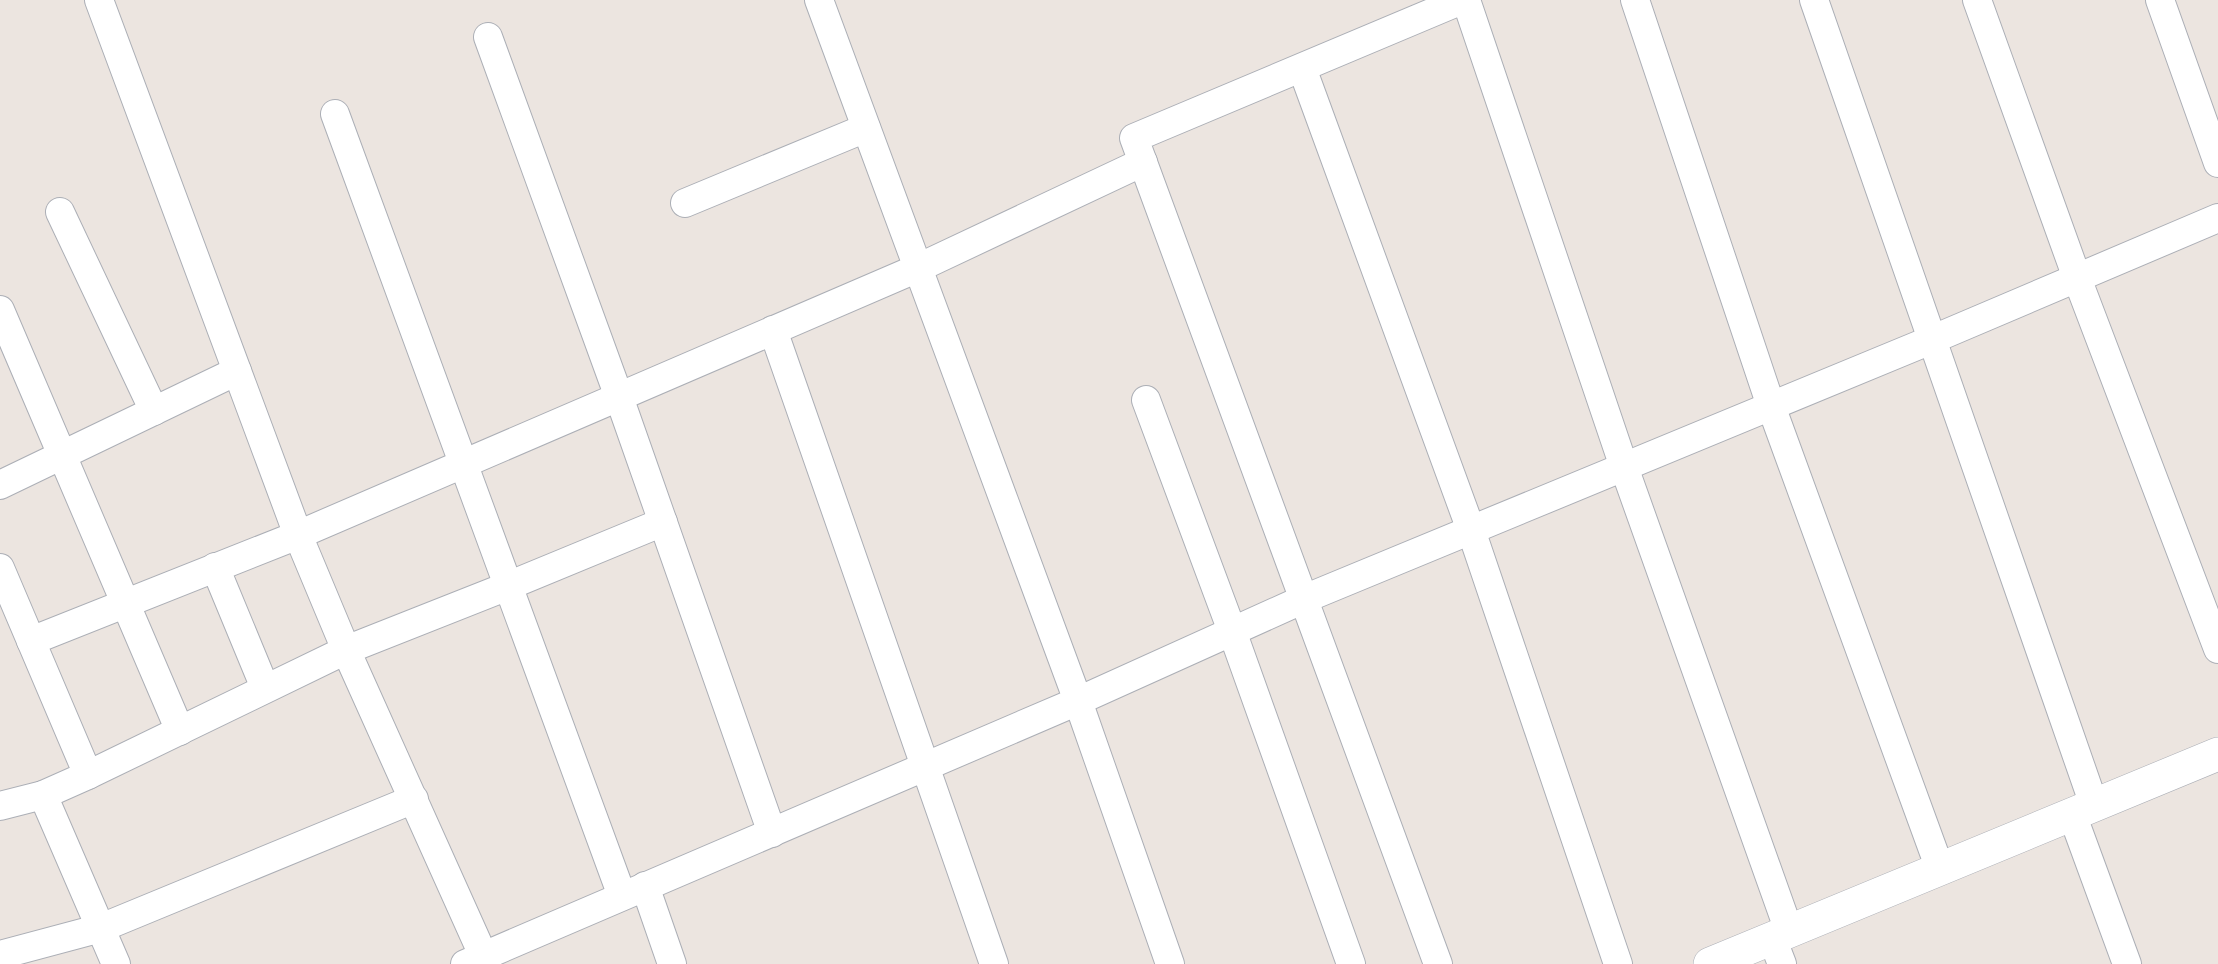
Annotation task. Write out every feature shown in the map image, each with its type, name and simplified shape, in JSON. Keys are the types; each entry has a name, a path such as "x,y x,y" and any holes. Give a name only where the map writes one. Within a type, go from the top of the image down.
{"street":[{"path":"99,0 298,535 346,650 414,800 479,961 634,891 1078,701 1304,599 1931,340 2218,218"},
{"path":"819,0 1078,701 1170,964"},
{"path":"1438,964 1134,138 1464,0 1624,467 1781,945"},
{"path":"1635,0 1771,406 1940,869"},
{"path":"1814,0 1931,340 2083,810 2127,964"},
{"path":"1977,0 2078,278 2218,649"},
{"path":"2160,0 2218,163"},
{"path":"488,37 619,397 772,832"},
{"path":"1302,68 1471,530 1618,964"},
{"path":"335,114 508,586 634,891 672,964"},
{"path":"685,203 866,128"},
{"path":"31,641 298,535 619,397 918,268 1143,162"},
{"path":"60,212 154,411"},
{"path":"0,310 180,731"},
{"path":"773,330 994,964"},
{"path":"0,485 237,371"},
{"path":"1146,400 1351,964"},
{"path":"0,805 43,795 346,650 663,522"},
{"path":"215,567 265,688"},
{"path":"0,568 88,775"},
{"path":"1710,964 1781,945 1940,869 2218,754"},
{"path":"43,795 116,964"},
{"path":"0,955 101,928 414,800"}]}
